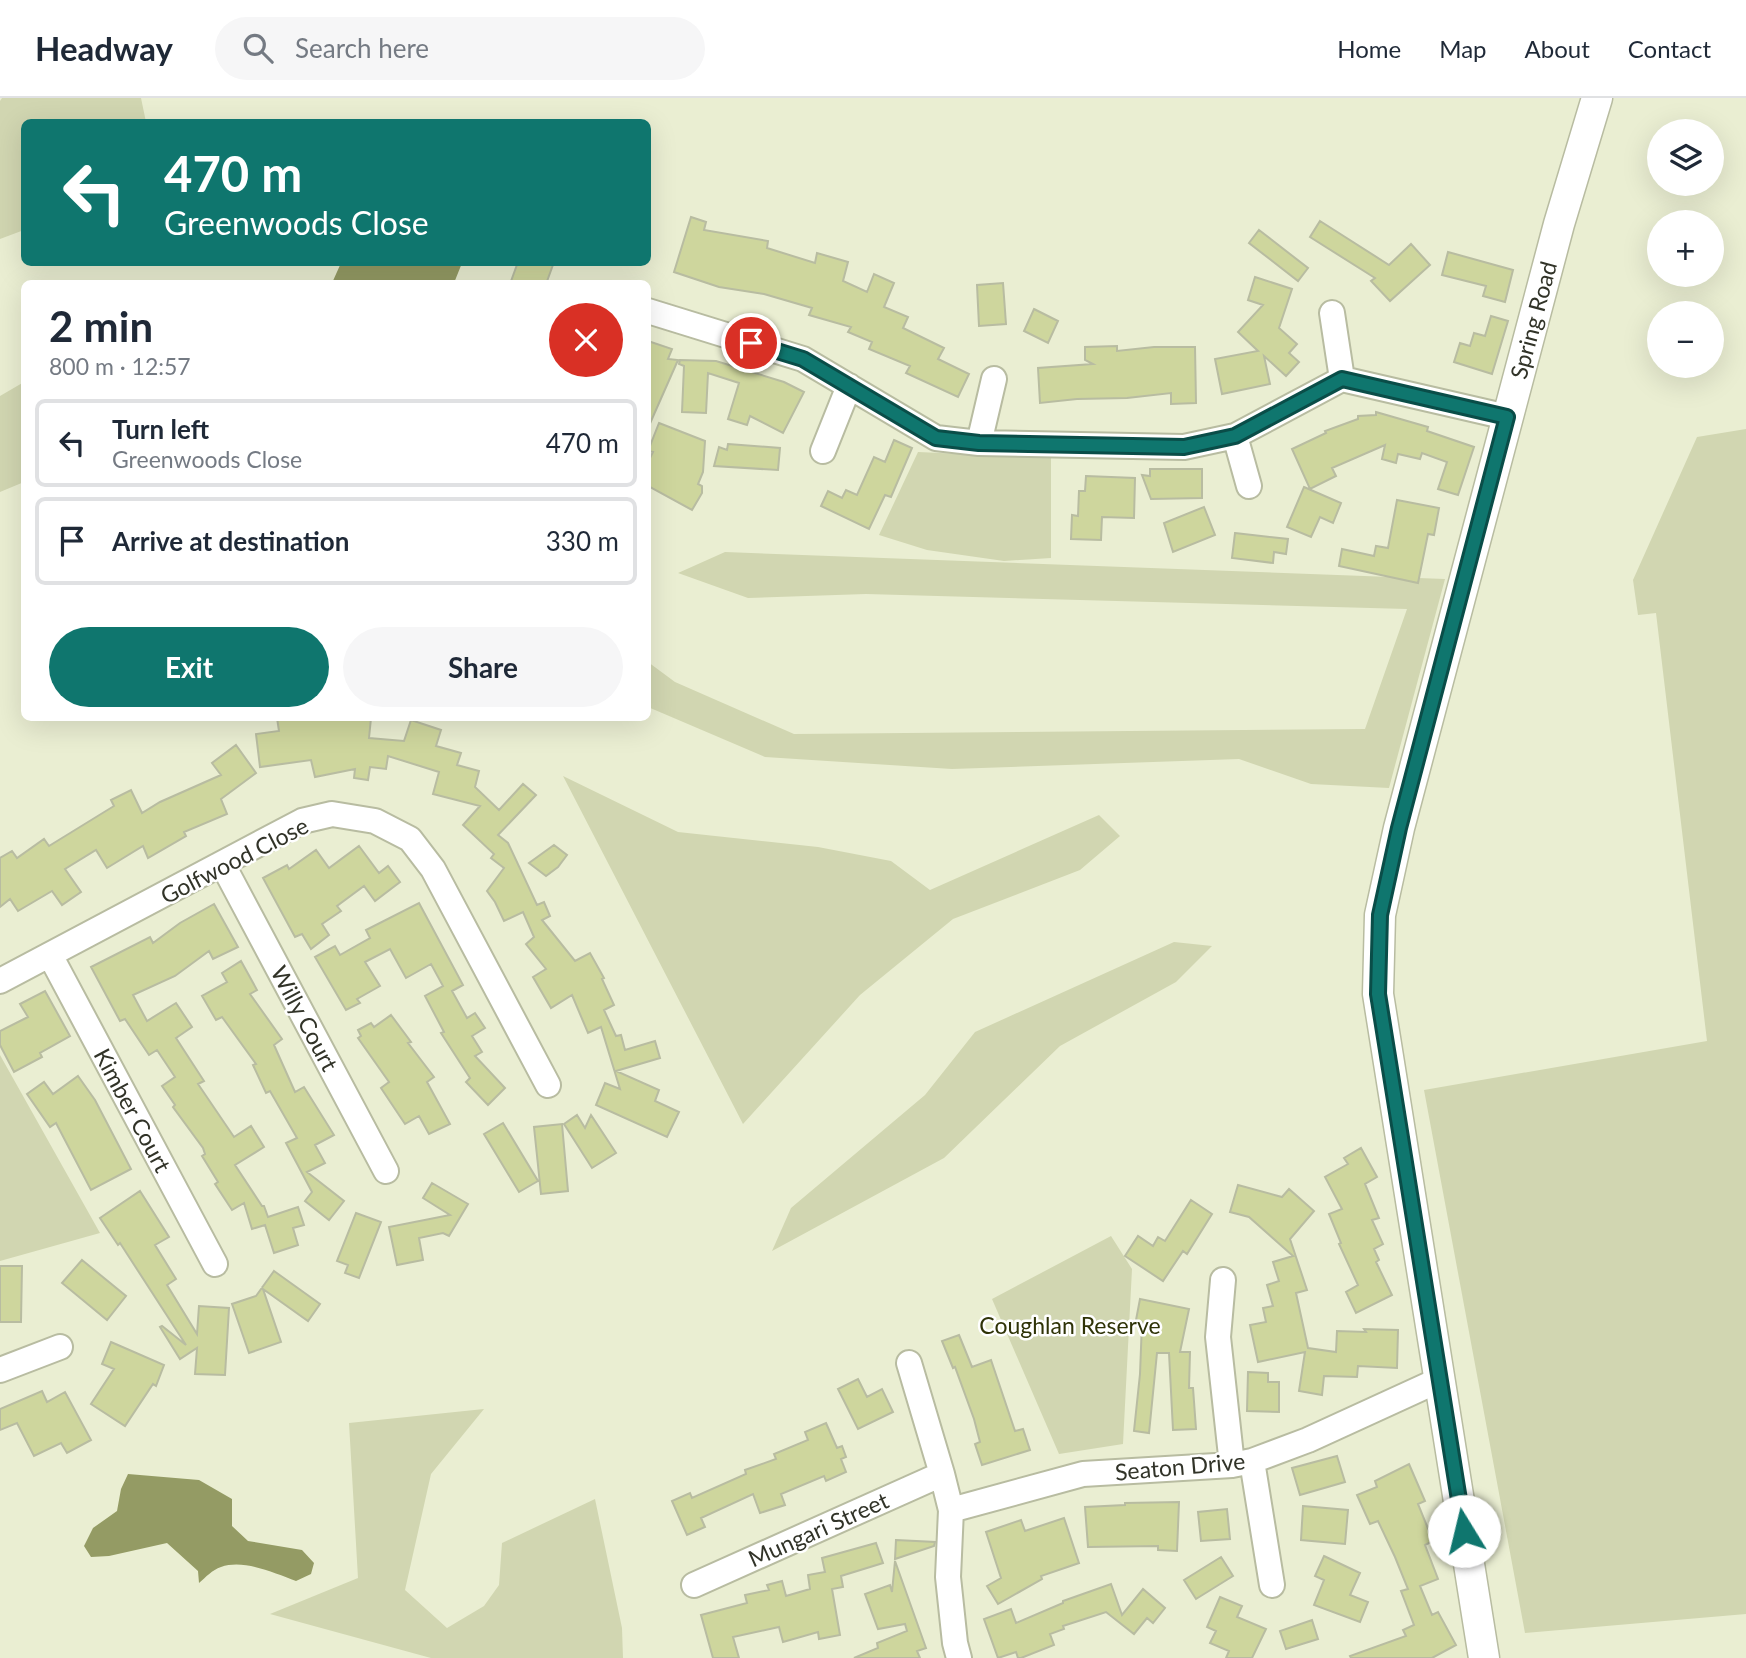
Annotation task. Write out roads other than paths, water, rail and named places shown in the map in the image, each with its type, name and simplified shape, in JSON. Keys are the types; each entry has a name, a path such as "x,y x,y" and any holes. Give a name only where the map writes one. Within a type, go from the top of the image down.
{"main road":[{"name":"Spring Road","path":"1484,1658 1378,994 1380,915 1399,828 1507,417 1559,223 1597,98"}],"street":[{"path":"651,312 803,359 936,438 979,443 1184,447 1235,436 1342,379 1507,417"},
{"path":"1332,313 1342,379"},
{"path":"979,443 994,379"},
{"path":"823,451 849,386"},
{"path":"1235,436 1249,486"},
{"name":"Golfwood Close","path":"0,982 302,821 332,814 375,821 410,839 433,869 548,1084"},
{"name":"Willy Court","path":"223,865 386,1171"},
{"name":"Kimber Court","path":"50,955 215,1264"},
{"path":"1223,1280 1218,1337 1242,1463 1272,1585"},
{"path":"0,1370 60,1347"},
{"path":"909,1363 951,1510 948,1577 955,1643 960,1658"},
{"name":"Seaton Drive","path":"951,1510 1083,1474 1242,1463 1308,1440 1439,1380"},
{"name":"Mungari Street","path":"694,1585 942,1474"}],"park label":[{"name":"Coughlan Reserve","path":"1070,1325"}]}
